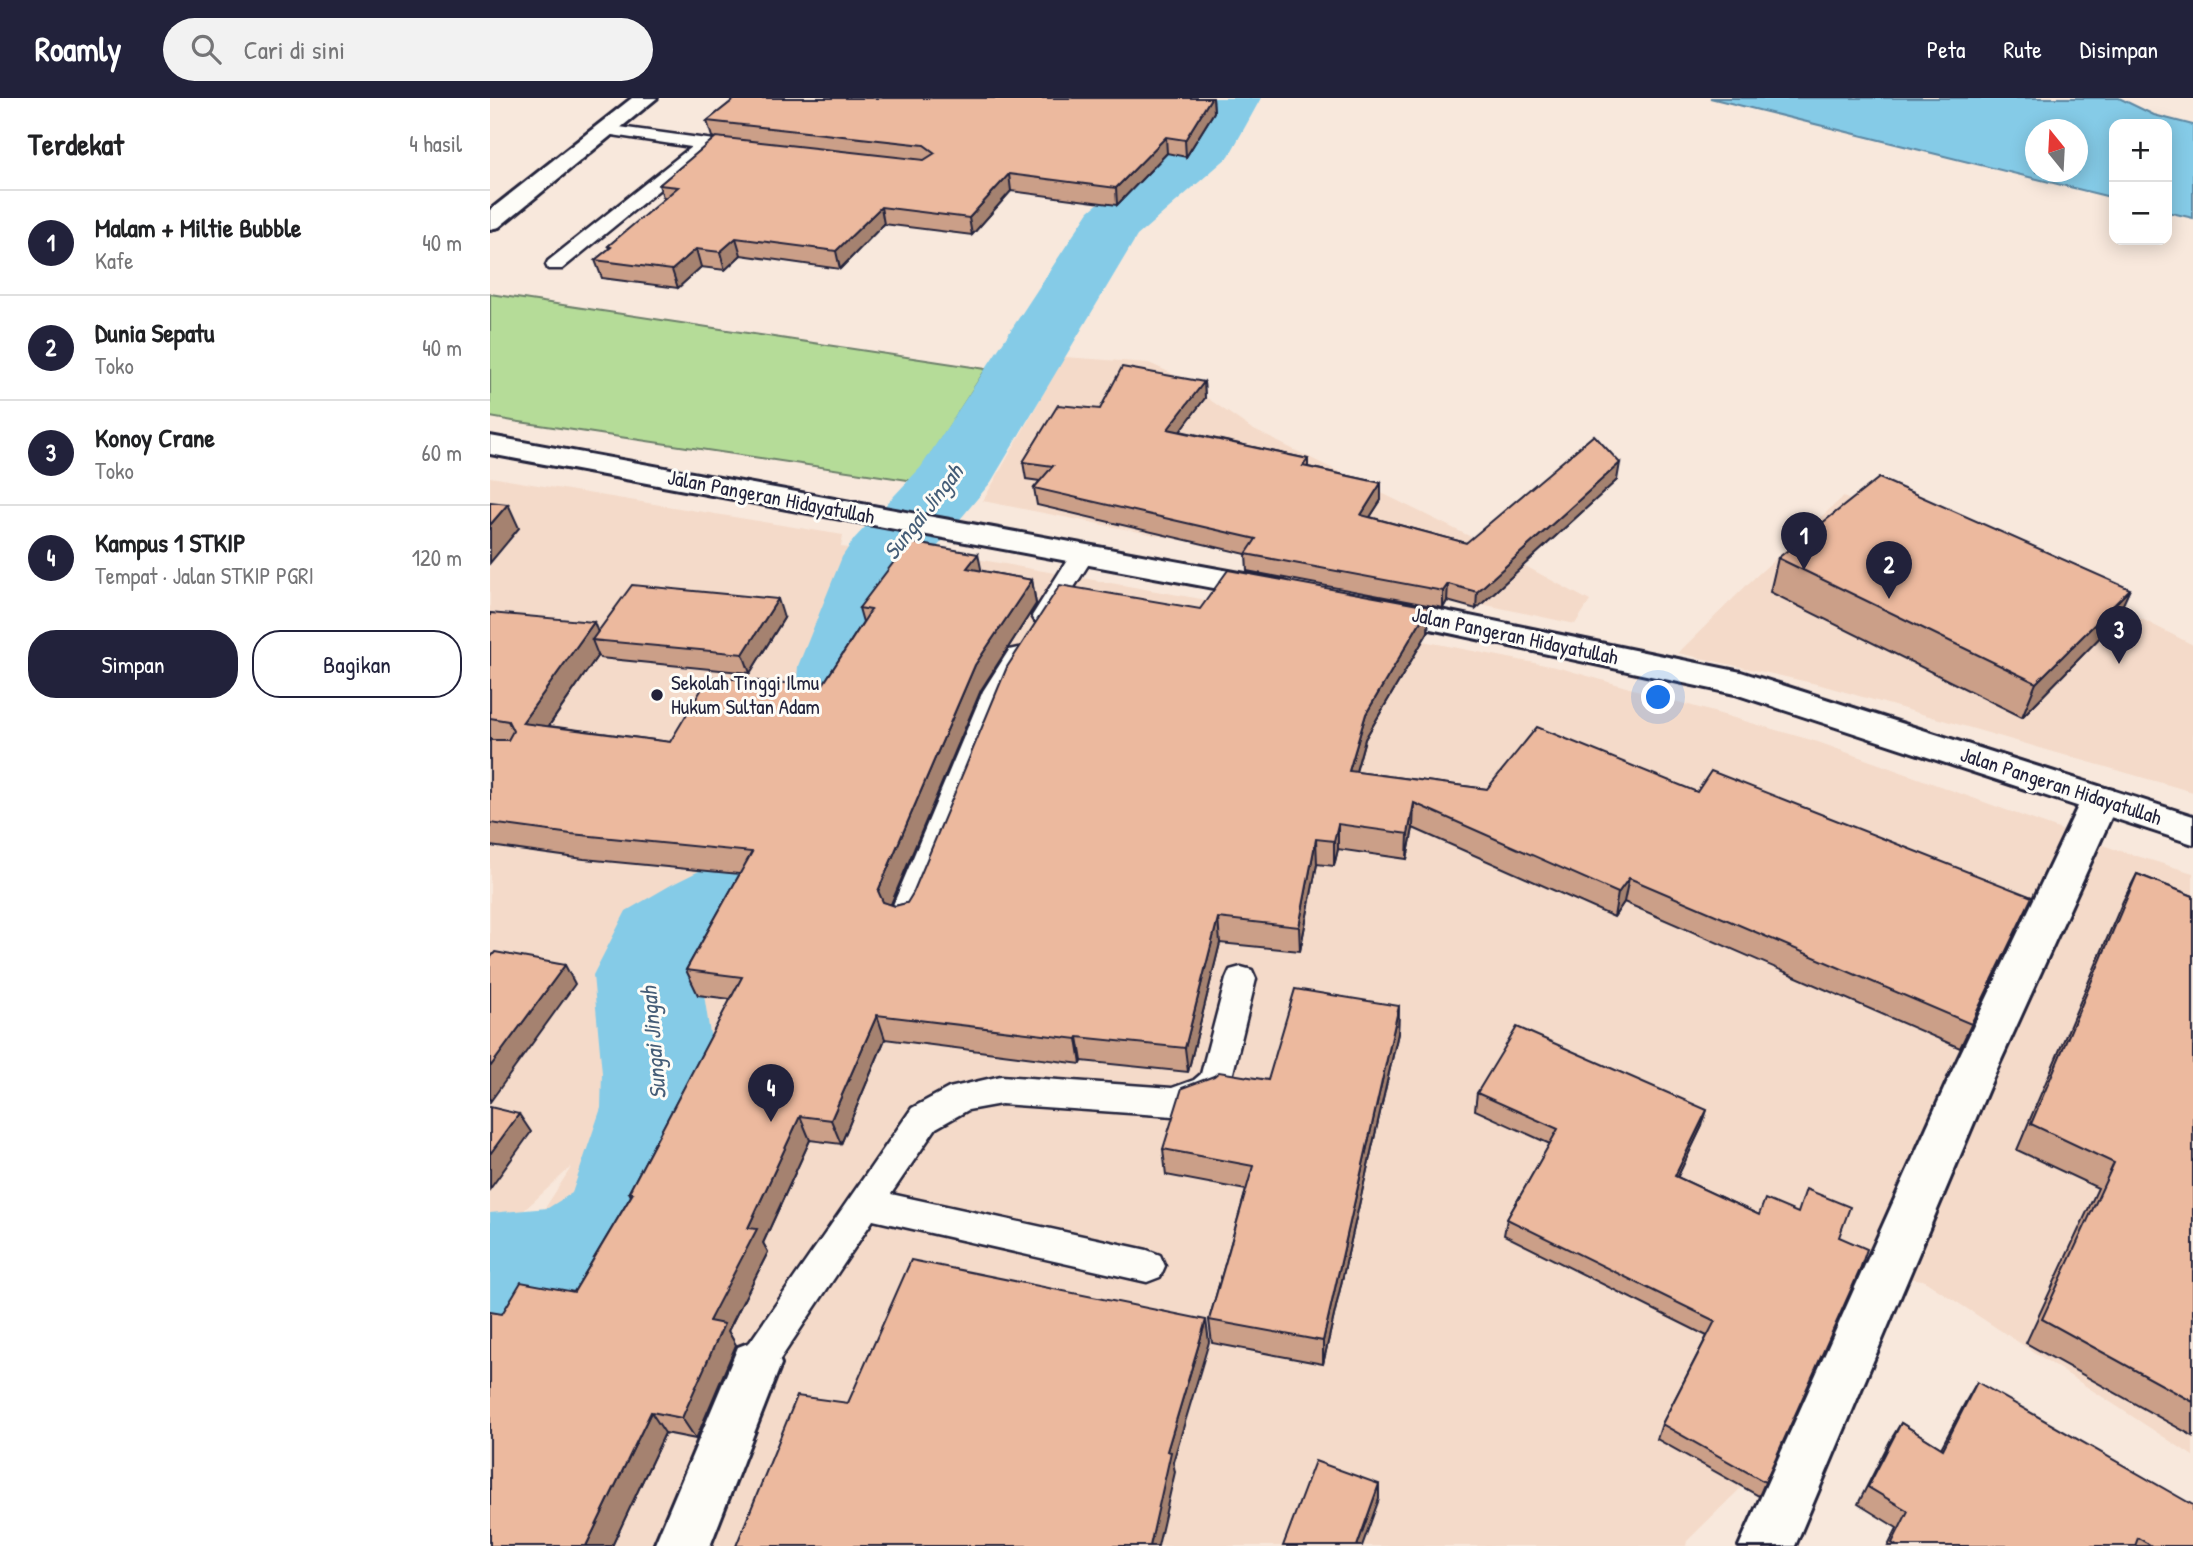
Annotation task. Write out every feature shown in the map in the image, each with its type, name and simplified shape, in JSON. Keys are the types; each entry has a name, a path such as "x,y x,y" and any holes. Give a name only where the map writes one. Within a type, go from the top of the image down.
{"main road":[{"path":"490,222 646,98"},
{"name":"Jalan Pangeran Hidayatullah","path":"490,445 1302,594"},
{"name":"Jalan Pangeran Hidayatullah","path":"1343,602 1741,684 2193,830"},
{"path":"1767,1546 1970,1080 2101,800"},
{"path":"682,1546 756,1364"}],"lane":[{"path":"605,130 756,150"},
{"path":"555,265 704,145"},
{"path":"902,918 996,691 1083,554"},
{"path":"756,1364 924,1118 961,1098 1001,1090 1173,1102 1205,1090 1215,1081 1241,979"},
{"path":"865,1203 1147,1266"}],"shaded area":[{"path":"1064,357 1149,363 1171,373 1252,429 1475,539 1590,601 1575,624 1216,547 983,501"},
{"path":"490,477 843,535 841,547 858,549 824,692 818,794 796,856 769,867 765,877 729,884 708,893 625,952 607,1109 661,1025 652,1006 677,960 715,940 723,927 740,929 789,916 849,750 847,693 894,568 914,548 1286,614 1560,668 1818,742 2114,849 2193,873 2193,1456 1923,1280 1858,1272 1749,1480 1687,1541 1686,1546 598,1546 490,1520 490,1294 572,1166 506,1227 490,1237"},
{"path":"1843,497 2110,603 2193,645 2193,792 1821,685 1678,653 1752,580"}],"green space":[{"path":"490,294 986,369 914,481 513,421 490,417"}],"water":[{"path":"1710,98 2119,98 2154,115 2170,119 2109,119 2109,197 2049,182 2088,182 2088,119 2025,119 2025,176"},
{"path":"2172,120 2193,125 2193,218 2172,213"}],"building":[{"path":"736,98 1211,98 1185,140 1166,137 1116,188 1009,174 969,218 881,207 836,251 736,238 720,252 696,249 672,270 595,260 678,187 659,185 716,137 924,160 935,153 924,145 707,121"},
{"path":"1122,367 1204,382 1168,429 1308,459 1303,466 1381,483 1361,515 1466,543 1594,435 1620,463 1477,592 1448,584 1443,591 1246,554 1256,539 1034,488 1053,466 1023,462 1058,405 1100,409"},
{"path":"1879,478 2130,589 2036,683 1778,558"},
{"path":"490,502 508,504 490,525"},
{"path":"909,542 978,554 967,568 1032,580 975,665 878,891 883,902 895,906 907,903 913,893 1007,667 1060,585 1200,609 1228,570 1429,607 1366,714 1349,771 1487,789 1537,727 1697,792 1711,771 2032,897 1971,1024 1629,878 1618,893 1414,803 1408,834 1338,824 1334,841 1316,839 1299,927 1218,918 1185,1048 1077,1039 877,1015 831,1120 800,1116 748,1228 757,1229 709,1321 724,1324 682,1418 651,1412 586,1546 490,1546 490,1312 502,1314 521,1282 574,1292 633,1193 629,1192 742,977 686,970 752,852 490,823 490,740 508,740 513,731 508,721 490,718 490,613 594,622 522,723 670,742 709,677 822,686 871,610 859,608"},
{"path":"632,585 778,599 743,654 592,640"},
{"path":"2137,874 2193,896 2193,1402 2042,1319 2114,1163 2031,1124"},
{"path":"495,952 565,965 490,1067 490,958"},
{"path":"1295,989 1399,1006 1323,1341 1209,1320 1253,1166 1163,1149 1182,1088 1219,1072 1268,1080"},
{"path":"1517,1027 1707,1110 1675,1176 1759,1215 1765,1199 1798,1213 1806,1189 1850,1207 1839,1237 1867,1249 1765,1482 1662,1424 1715,1321 1507,1219 1558,1129 1477,1093"},
{"path":"490,1107 519,1114 490,1154"},
{"path":"911,1260 1206,1320 1167,1451 1171,1452 1150,1546 736,1546 797,1396 848,1403"},
{"path":"1977,1382 2193,1505 2193,1546 2152,1546 2138,1538 2135,1546 1897,1546 1892,1543 1908,1511 1868,1487 1901,1423 1943,1449"},
{"path":"1315,1461 1379,1484 1357,1546 1283,1546"}],"waterway":[{"name":"Sungai Jingah","path":"490,1271 569,1263 622,1228 659,1108 659,1073 647,975 664,940 708,913 809,861 835,820 843,666 884,557 951,482 1112,225 1208,143 1233,98"}],"place":[{"name":"Malam + Miltie Bubble","path":"1804,570"},
{"name":"Dunia Sepatu","path":"1889,599"},
{"name":"Konoy Crane","path":"2119,664"},
{"name":"Sekolah Tinggi Ilmu Hukum Sultan Adam","path":"657,695"},
{"name":"Kampus 1 STKIP","path":"771,1122"}]}
